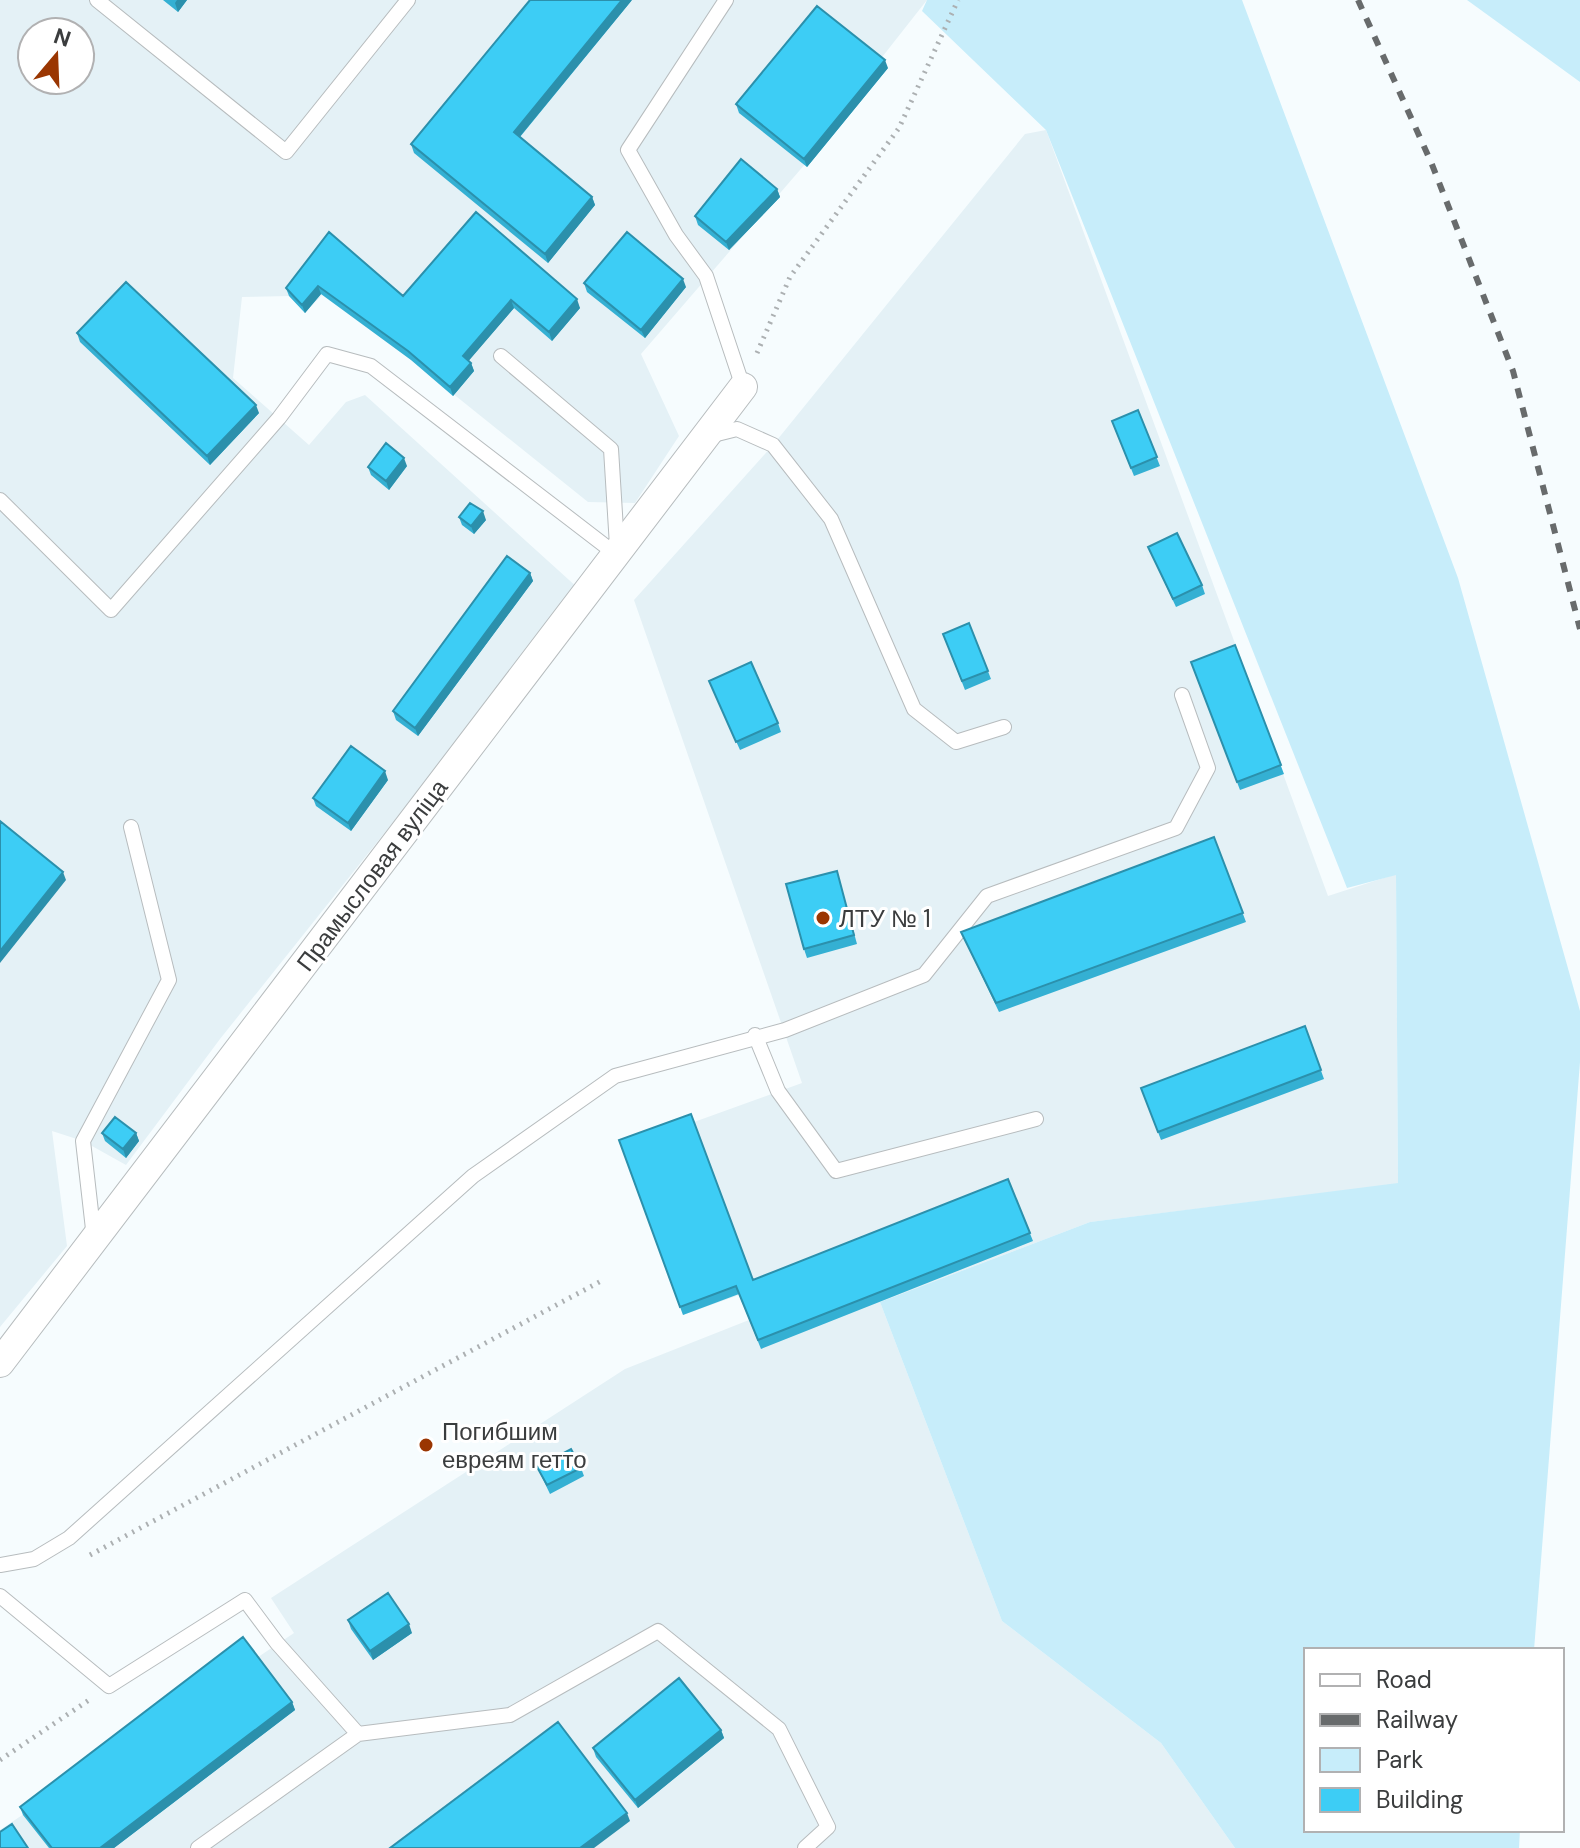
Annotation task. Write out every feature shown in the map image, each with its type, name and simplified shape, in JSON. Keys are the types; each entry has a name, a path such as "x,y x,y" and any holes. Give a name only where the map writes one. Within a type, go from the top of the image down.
{"street":[{"name":"Прамысловая вуліца","path":"2,1354 94,1238 743,387"}],"lane":[{"path":"97,0 286,152 408,0"},
{"path":"726,0 628,150 676,235 706,276 743,387"},
{"path":"0,500 111,610 279,418 327,354 371,366 617,555"},
{"path":"501,356 611,449 617,555"},
{"path":"705,437 737,429 773,445 831,519 914,709 956,742 1004,727"},
{"path":"0,1565 34,1559 69,1538 473,1176 615,1076 755,1035 785,1030 924,975 987,896 1176,828 1208,768 1182,695"},
{"path":"94,1238 83,1141 169,980 131,827"},
{"path":"755,1035 778,1091 836,1171 1036,1119"},
{"path":"0,1596 109,1686 245,1600 277,1643 358,1734"},
{"path":"198,1848 358,1734 510,1715 658,1631 779,1729 828,1827 805,1848"}],"path":[{"path":"743,387 790,277 899,128 958,0"},
{"path":"34,1559 66,1568 603,1280"},
{"path":"0,1760 109,1686"}],"shaded area":[{"path":"0,0 927,0 879,61 888,68 641,354 679,436 635,503 588,502 411,360 322,295 305,313 289,296 242,297 233,378 309,445 346,402 365,395 579,589 220,1039 126,1165 83,1141 52,1131 67,1246 0,1327"},
{"path":"1046,130 1328,896 1396,874 1398,1184 1090,1222 880,1302 1002,1621 1161,1743 1235,1848 0,1848 0,1830 294,1633 271,1598 625,1369 749,1320 739,1295 683,1315 622,1148 802,1083 634,600 773,445 1025,134"}],"green space":[{"path":"927,0 1242,0 1458,578 1580,1011 1580,1062 1534,1648 1304,1648 1304,1832 1520,1832 1519,1848 1235,1848 1161,1743 1002,1621 880,1302 1090,1222 1398,1183 1396,875 1347,888 1046,130 922,11"},
{"path":"1467,0 1580,0 1580,82"}],"building":[{"path":"530,0 622,0 514,132 592,197 545,254 411,144"},
{"path":"817,6 885,60 804,159 736,104"},
{"path":"741,159 777,189 726,242 695,216"},
{"path":"476,212 577,299 549,332 511,300 463,356 471,363 450,387 408,351 318,286 302,305 286,288 329,232 403,296"},
{"path":"627,232 683,279 641,330 584,283"},
{"path":"126,282 256,405 207,456 77,333"},
{"path":"1138,410 1157,457 1131,468 1112,421"},
{"path":"386,443 404,458 386,481 368,467"},
{"path":"470,503 483,511 471,526 459,517"},
{"path":"1177,533 1202,585 1173,599 1148,547"},
{"path":"507,556 530,573 415,728 393,711"},
{"path":"969,623 988,671 962,681 943,634"},
{"path":"1235,645 1281,765 1237,782 1191,662"},
{"path":"751,662 778,723 736,742 709,681"},
{"path":"351,746 385,771 348,823 313,798"},
{"path":"0,821 63,872 0,951"},
{"path":"1214,837 1243,913 996,1003 961,932"},
{"name":"ЛТУ № 1","path":"837,871 854,935 804,949 786,884"},
{"path":"1305,1026 1321,1070 1158,1132 1141,1088"},
{"path":"691,1114 753,1280 1008,1179 1030,1233 758,1340 736,1286 680,1307 619,1140"},
{"path":"115,1117 136,1133 123,1149 102,1133"},
{"path":"571,1449 581,1468 547,1485 537,1467"},
{"path":"388,1593 409,1624 370,1651 348,1620"},
{"path":"243,1637 292,1702 100,1848 52,1848 20,1807"},
{"path":"679,1678 721,1730 635,1800 593,1748"},
{"path":"558,1722 627,1813 580,1848 390,1848"},
{"path":"12,1824 28,1848 0,1848 0,1832"}],"railway":[{"path":"1358,0 1431,162 1513,371 1580,629"}],"place":[{"name":"ЛТУ № 1","path":"823,918"},
{"name":"Погибшим евреям гетто","path":"426,1445"}]}
